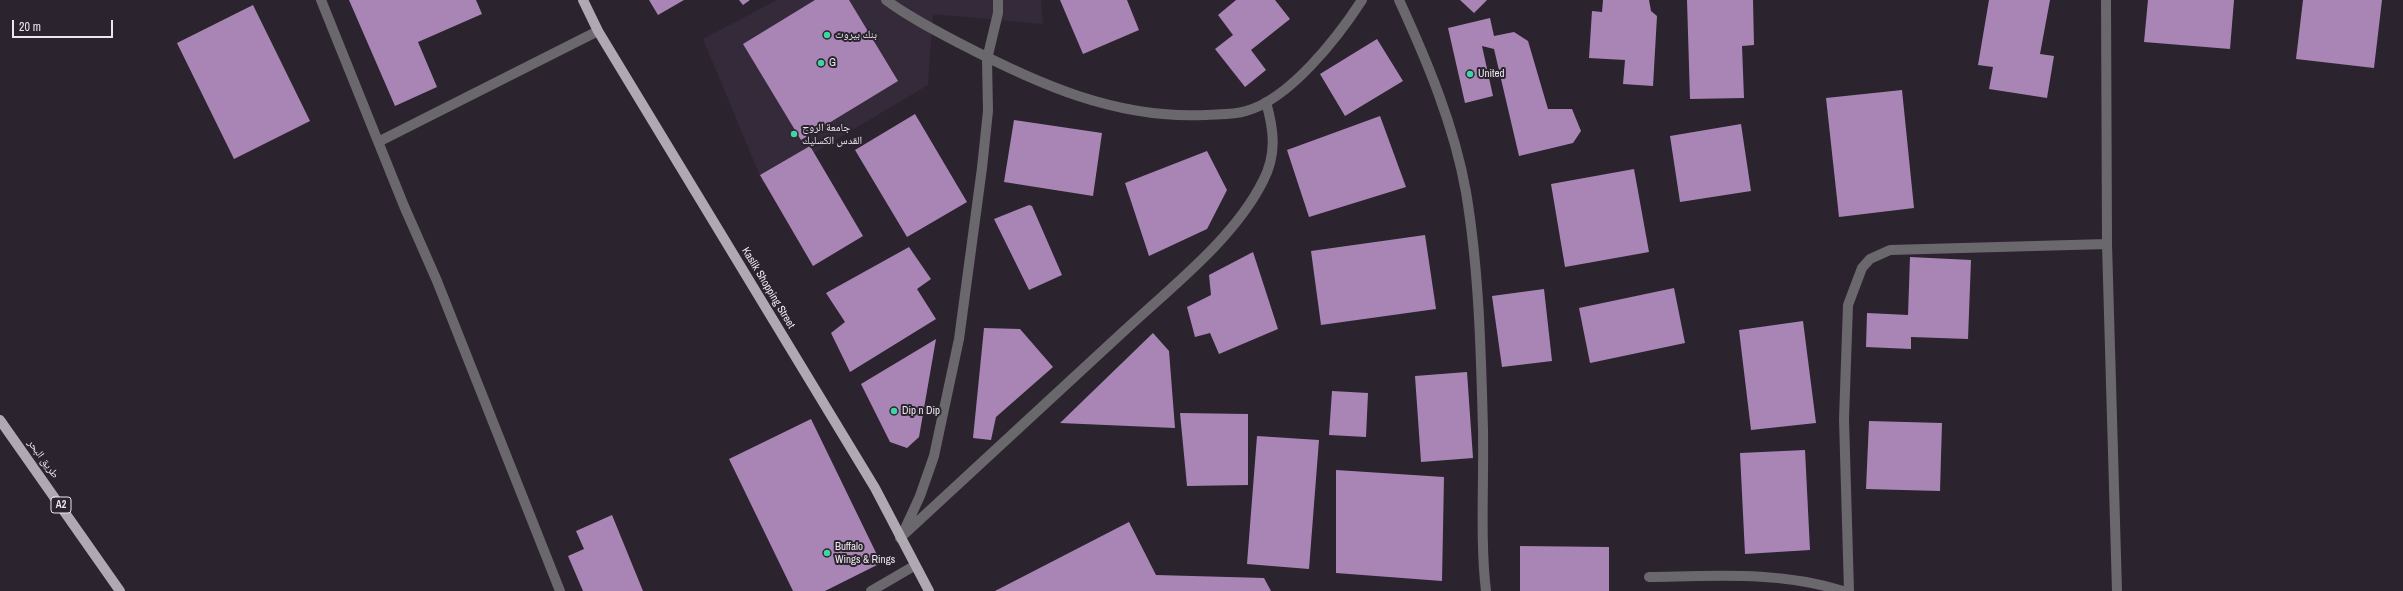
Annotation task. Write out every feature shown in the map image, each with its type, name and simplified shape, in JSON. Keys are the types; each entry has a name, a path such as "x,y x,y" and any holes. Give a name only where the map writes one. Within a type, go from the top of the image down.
{"main road":[{"name":"Kaslik Shopping Street","path":"583,0 598,31 874,488 914,566 929,591"},
{"name":"طريق البحر","path":"0,420 120,591"}],"street":[{"path":"321,0 380,141 560,591"},
{"path":"886,0 987,59 1061,92 1109,106 1146,113 1187,116 1229,114 1246,111 1266,102 1290,84 1320,56 1362,0"},
{"path":"900,538 920,496 934,456 959,339 982,168 988,111 987,59 998,13 998,0"},
{"path":"1399,0 1426,57 1449,128 1466,191 1479,316 1484,494 1483,564 1486,591"},
{"path":"2106,0 2107,244 2117,591"},
{"path":"380,141 598,31"},
{"path":"900,538 1167,292 1225,235 1251,202 1264,180 1270,163 1274,136 1266,102"},
{"path":"1849,591 1844,419 1846,331 1848,305 1862,268 1870,259 1890,250 2107,244"},
{"path":"871,591 914,566"},
{"path":"1650,577 1776,577 1816,583 1843,591"}],"shaded area":[{"name":"جامعة الروح القدس الكسليك","path":"777,0 1041,0 1043,24 933,14 928,85 763,183 703,39"}],"building":[{"path":"349,0 476,0 482,14 418,42 437,87 395,106"},
{"path":"649,0 684,0 658,15"},
{"path":"739,0 750,0 743,5"},
{"name":"G","path":"815,0 849,0 898,81 801,140 743,44"},
{"path":"1060,0 1127,0 1139,30 1083,54"},
{"path":"1236,0 1275,0 1290,19 1251,50 1266,70 1245,87 1215,49 1233,35 1218,15"},
{"path":"1460,0 1487,0 1474,13"},
{"path":"1603,0 1649,0 1651,11 1657,16 1653,86 1623,84 1625,60 1589,58 1592,11 1602,12"},
{"path":"1687,0 1753,0 1754,45 1742,46 1744,98 1690,99"},
{"path":"1989,0 2050,0 2040,54 2054,56 2047,98 1989,89 1993,67 1978,65"},
{"path":"2148,0 2234,0 2230,49 2144,42"},
{"path":"2303,0 2382,0 2374,68 2296,59"},
{"path":"253,5 310,121 234,159 177,43"},
{"path":"1490,18 1494,36 1514,32 1528,41 1548,109 1572,109 1581,131 1573,143 1519,156 1494,49 1482,46 1493,96 1465,103 1448,28"},
{"path":"1377,39 1403,81 1345,116 1320,74"},
{"path":"1902,90 1914,208 1839,217 1826,98"},
{"path":"915,114 967,202 907,237 855,150"},
{"path":"1380,116 1406,187 1309,217 1287,150"},
{"path":"1014,120 1102,133 1093,196 1004,182"},
{"path":"1741,124 1751,191 1680,202 1670,136"},
{"path":"810,146 863,236 813,266 760,175"},
{"path":"1207,151 1227,190 1207,229 1149,256 1125,183"},
{"path":"1634,169 1649,252 1565,267 1551,184"},
{"path":"1029,205 1032,206 1062,275 1029,290 994,219"},
{"path":"1425,235 1436,309 1321,325 1311,251"},
{"path":"909,247 931,279 917,289 936,319 850,372 831,333 845,322 826,293"},
{"path":"1253,252 1278,329 1219,354 1210,333 1195,337 1187,307 1211,295 1209,275"},
{"path":"1910,257 1971,260 1968,339 1911,337 1911,349 1866,347 1867,313 1908,315"},
{"path":"1674,288 1685,343 1590,363 1579,308"},
{"path":"1544,289 1552,361 1502,367 1492,296"},
{"path":"1803,321 1816,423 1751,430 1739,330"},
{"path":"984,328 1020,329 1053,367 996,417 991,440 973,438"},
{"path":"1153,333 1169,351 1175,428 1060,423"},
{"path":"936,339 919,437 907,448 890,442 861,384"},
{"path":"1467,372 1473,458 1421,462 1415,376"},
{"path":"1332,391 1368,393 1366,437 1329,435"},
{"path":"1180,413 1248,414 1248,485 1187,486"},
{"path":"811,419 881,563 825,591 793,591 729,459"},
{"path":"1869,421 1942,423 1940,491 1866,489"},
{"path":"1257,436 1319,440 1309,569 1247,564"},
{"path":"1805,450 1810,550 1745,554 1740,453"},
{"path":"1336,470 1444,477 1442,581 1336,573"},
{"path":"612,515 643,591 583,591 568,556 584,549 576,531"},
{"path":"1129,522 1156,575 1264,578 1271,591 995,591"},
{"path":"1520,546 1609,547 1609,591 1520,591"}],"place":[{"name":"بنك بيروت","path":"827,35"},
{"name":"G","path":"821,63"},
{"name":"United","path":"1470,74"},
{"name":"جامعة الروح القدس الكسليك","path":"794,134"},
{"name":"Dip n Dip","path":"894,411"},
{"name":"Buffalo Wings & Rings","path":"827,553"}]}
